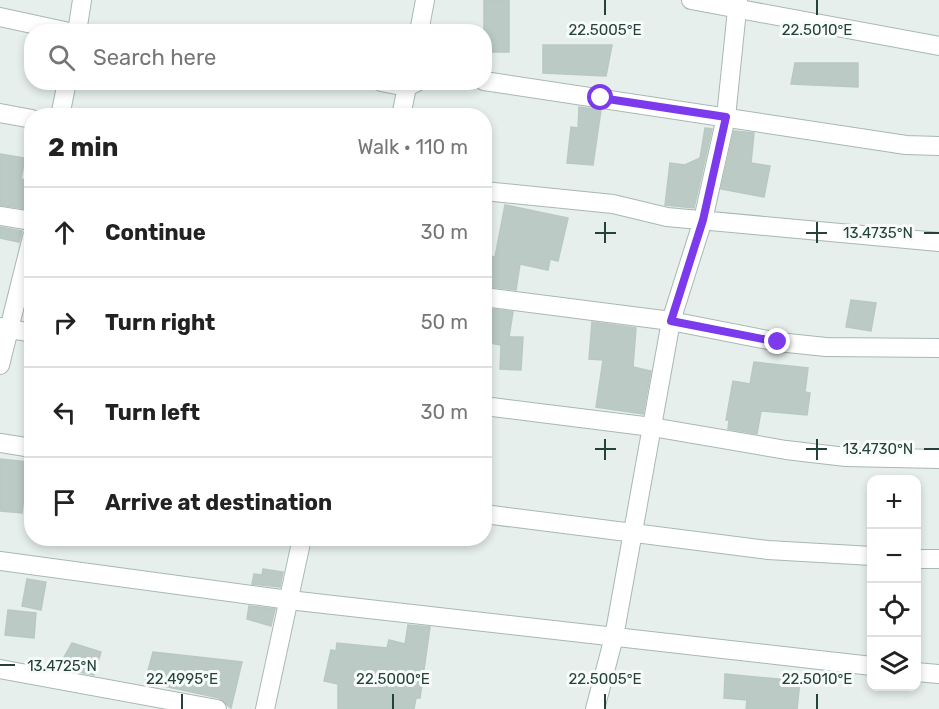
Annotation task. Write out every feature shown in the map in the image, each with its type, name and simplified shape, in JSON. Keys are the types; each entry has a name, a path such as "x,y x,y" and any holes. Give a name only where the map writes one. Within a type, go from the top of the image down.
{"street":[{"path":"78,24 82,0"},
{"path":"420,24 425,0"},
{"path":"691,0 737,4 939,46"},
{"path":"595,709 614,637 671,321 703,220 726,117 737,4"},
{"path":"0,17 32,24"},
{"path":"492,82 906,145 939,146"},
{"path":"62,108 65,90"},
{"path":"404,108 409,90"},
{"path":"0,113 24,118"},
{"path":"492,192 592,201 667,217 939,242"},
{"path":"0,216 24,220"},
{"path":"0,365 4,327 24,263"},
{"path":"492,298 671,321 778,342 826,347 939,348"},
{"path":"4,327 24,331"},
{"path":"492,407 652,427 786,450 846,457 939,459"},
{"path":"0,443 24,447"},
{"path":"492,515 768,550 867,556"},
{"path":"265,709 300,546"},
{"path":"921,559 939,560"},
{"path":"0,561 289,600 867,665"},
{"path":"0,669 217,709"},
{"path":"921,672 939,674"}],"building":[{"path":"484,0 509,0 509,52 492,52 492,24 484,24"},
{"path":"543,45 612,45 606,76 543,73"},
{"path":"795,63 858,63 858,87 791,84"},
{"path":"579,107 601,110 593,165 567,163 571,127 578,128"},
{"path":"705,128 712,129 694,208 665,205 670,163 685,165 700,158"},
{"path":"734,131 754,133 751,163 770,166 764,197 721,189"},
{"path":"0,154 24,158 21,179 24,180 24,209 0,205"},
{"path":"505,205 568,218 558,261 550,259 548,270 520,264 516,290 492,287 492,256 495,257"},
{"path":"0,227 22,231 19,242 0,238"},
{"path":"851,300 876,303 871,331 846,327"},
{"path":"492,309 513,312 509,337 523,337 521,370 500,369 501,345 492,343"},
{"path":"592,322 636,328 633,367 651,371 643,414 596,407 603,360 589,359"},
{"path":"754,362 808,368 805,392 810,393 807,415 761,411 757,434 728,429 729,420 726,420 733,381 750,384"},
{"path":"0,459 24,462 22,513 0,511"},
{"path":"263,569 283,572 280,587 252,584 254,574 262,575"},
{"path":"27,579 46,582 41,610 22,606"},
{"path":"249,606 275,609 271,626 247,619"},
{"path":"8,610 36,613 34,638 5,635"},
{"path":"408,625 430,627 420,698 416,698 414,709 338,709 338,684 324,681 331,650 336,651 337,643 387,648 389,640 405,644"},
{"path":"72,643 101,652 94,675 58,668"},
{"path":"153,652 242,662 231,708 219,698 145,682"},
{"path":"725,674 800,681 797,709 746,709 747,700 724,698"}],"route":[{"path":"601,98 726,117 703,220 671,321 778,342"}]}
